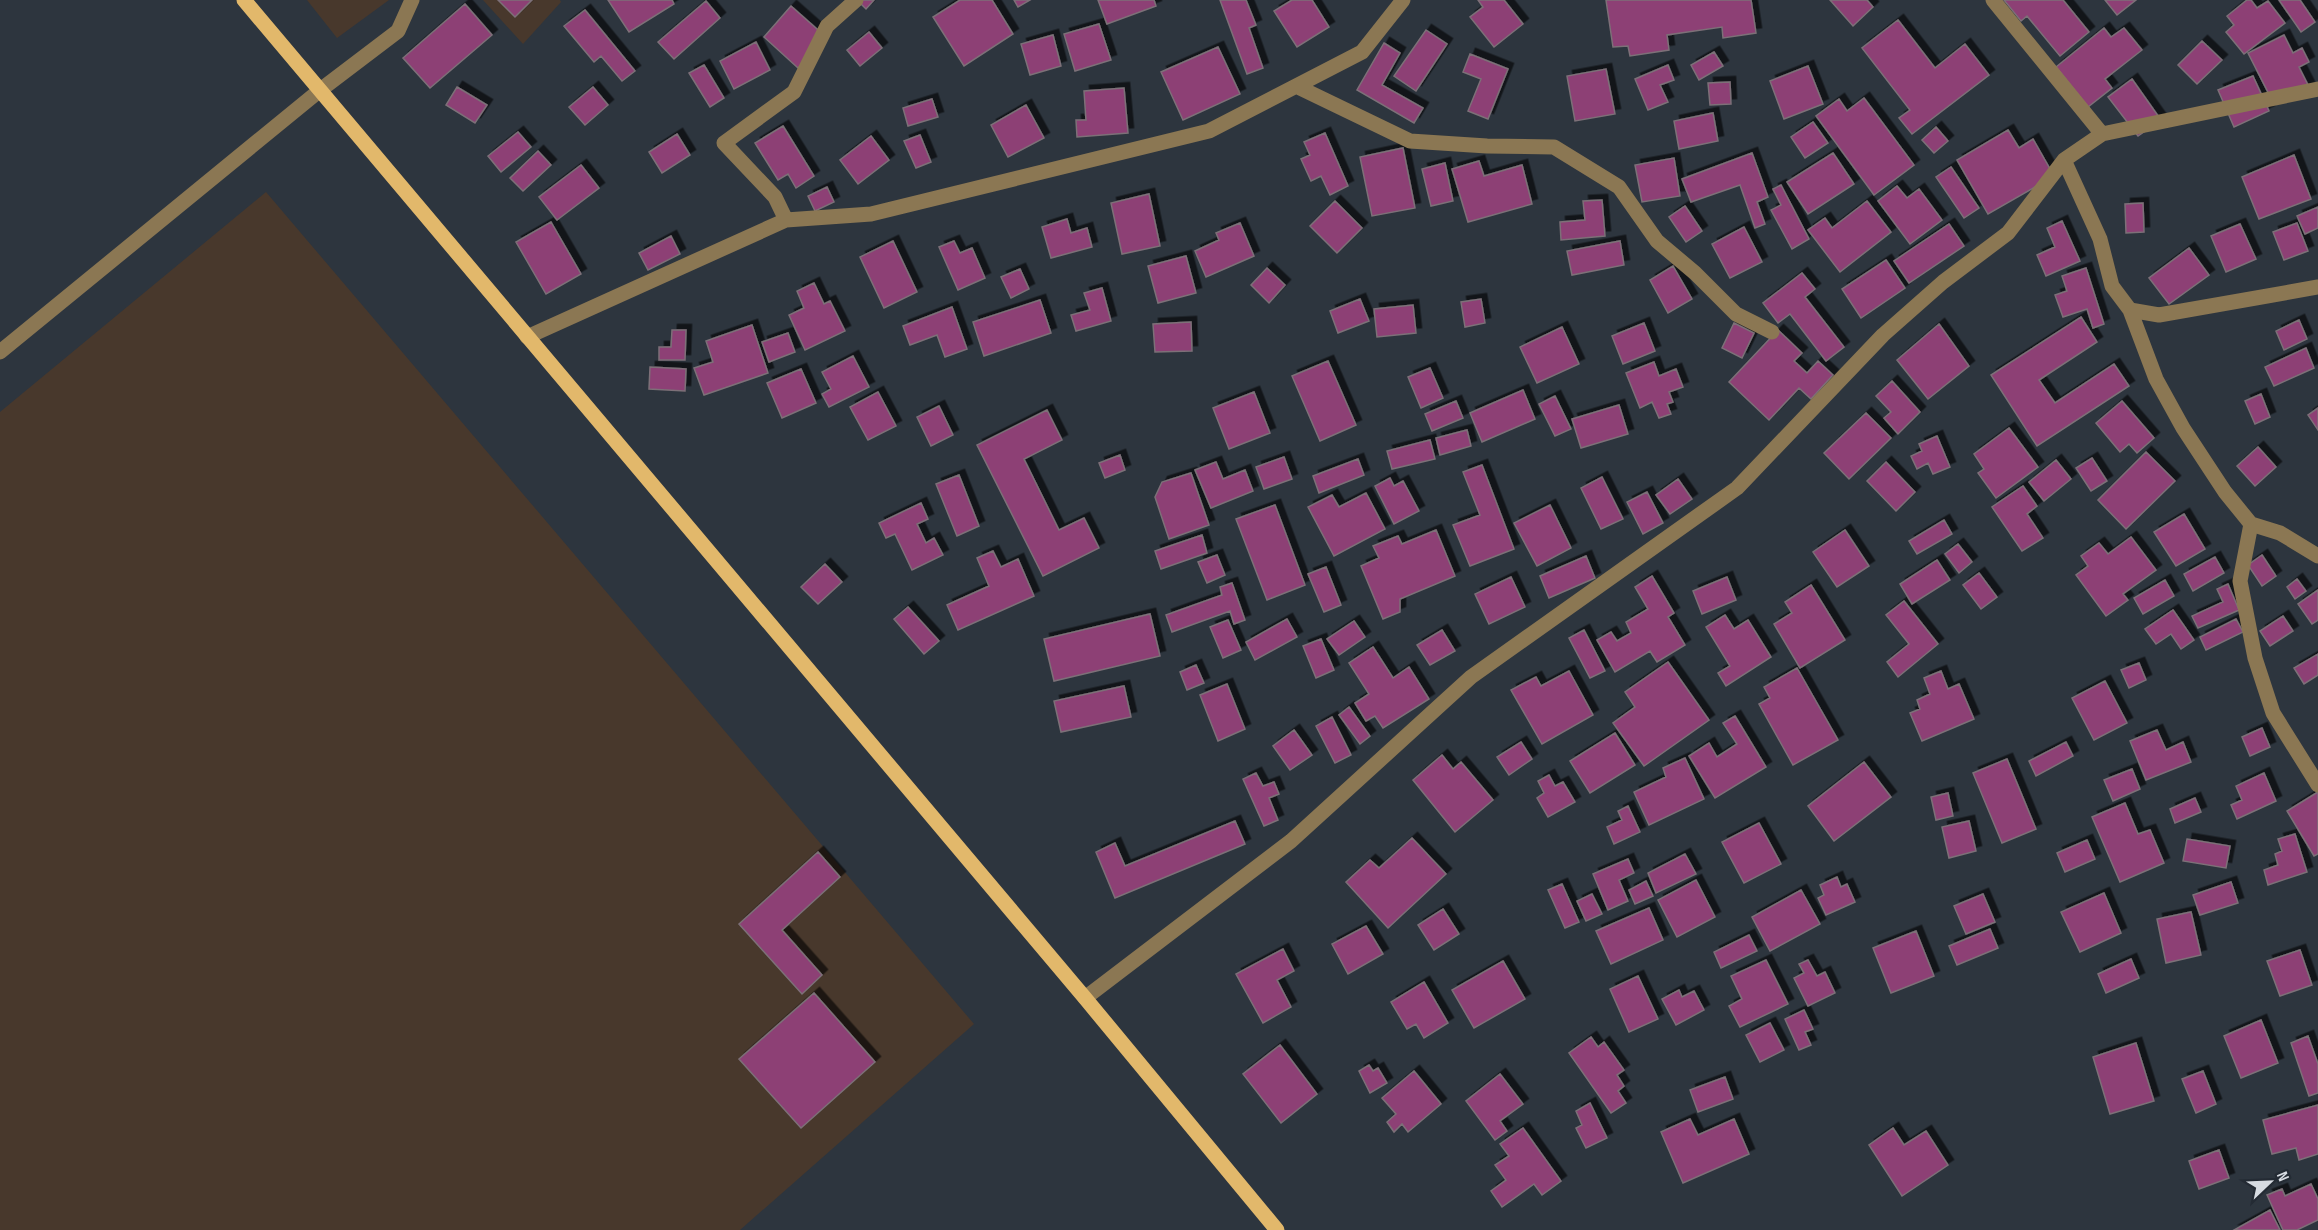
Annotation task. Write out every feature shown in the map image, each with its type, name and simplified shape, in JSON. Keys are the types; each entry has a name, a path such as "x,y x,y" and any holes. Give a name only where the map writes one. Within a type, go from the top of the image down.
{"main road":[{"path":"243,0 1085,998 1277,1230"}],"street":[{"path":"0,352 319,91 398,31 412,0"},
{"path":"786,220 775,197 724,143 794,93 827,26 855,0"},
{"path":"527,338 786,220 871,214 1209,131 1362,52 1403,0"},
{"path":"1993,0 2102,134"},
{"path":"1298,87 1410,141 1554,147 1619,187 1657,241 1695,273 1737,314 1772,332"},
{"path":"1085,998 1291,841 1471,677 1737,488 1883,335 1943,282 2008,233 2064,160 2102,134 2318,89"},
{"path":"2064,160 2100,239 2112,286 2130,310 2156,379 2183,428 2225,492 2251,524 2280,533 2318,556"},
{"path":"2130,310 2159,315 2318,287"},
{"path":"2251,524 2240,581 2255,658 2273,713 2318,785"}],"shaded area":[{"path":"307,0 389,0 337,38"},
{"path":"483,0 560,0 561,2 523,44"},
{"path":"266,192 974,1024 740,1230 0,1230 0,412"}],"building":[{"path":"498,0 532,0 515,17"},
{"path":"608,0 672,0 674,4 629,32"},
{"path":"857,0 874,0 866,9"},
{"path":"960,0 992,0 1013,34 964,66 933,17"},
{"path":"1014,0 1030,0 1018,7"},
{"path":"1098,0 1154,0 1156,6 1107,24"},
{"path":"1220,0 1246,0 1256,25 1249,28 1263,68 1247,74"},
{"path":"1292,0 1312,0 1329,27 1297,47 1274,11"},
{"path":"1478,0 1504,0 1523,24 1494,47 1470,17 1483,7"},
{"path":"1606,0 1751,0 1756,33 1723,38 1722,27 1667,35 1669,50 1630,56 1628,46 1613,47"},
{"path":"1830,0 1867,0 1873,7 1853,26"},
{"path":"2004,0 2063,0 2089,32 2060,56 2027,16 2021,21"},
{"path":"2105,0 2136,0 2117,15"},
{"path":"2247,0 2251,0 2257,8 2268,1 2285,23 2244,54 2226,32 2234,25 2227,16"},
{"path":"2279,0 2300,0 2315,22 2301,32"},
{"path":"706,1 720,18 674,59 658,42"},
{"path":"465,4 492,35 430,88 403,58"},
{"path":"791,6 826,37 798,68 764,37"},
{"path":"585,10 635,71 622,81 601,56 594,62 564,26"},
{"path":"1898,20 1935,68 1965,44 1989,75 1912,134 1899,118 1910,110 1862,48"},
{"path":"1099,24 1111,60 1075,71 1064,34"},
{"path":"2104,28 2111,37 2124,28 2142,50 2105,79 2112,88 2088,107 2056,67"},
{"path":"1426,30 1447,44 1416,91 1394,76"},
{"path":"869,32 882,48 860,66 847,50"},
{"path":"1053,35 1061,66 1030,75 1021,44"},
{"path":"2284,35 2293,53 2302,48 2309,62 2299,67 2309,87 2274,104 2248,53"},
{"path":"2202,41 2222,60 2197,84 2178,65"},
{"path":"756,42 770,70 734,89 720,61"},
{"path":"1384,43 1400,53 1382,85 1423,108 1414,123 1357,90"},
{"path":"1218,47 1240,94 1183,120 1161,72"},
{"path":"1714,52 1723,66 1699,80 1691,65"},
{"path":"1470,54 1508,69 1488,119 1468,111 1481,79 1463,72"},
{"path":"704,65 724,98 710,107 689,73"},
{"path":"1668,65 1674,80 1660,85 1668,102 1648,110 1635,79"},
{"path":"1808,66 1823,104 1784,119 1770,81"},
{"path":"1606,69 1615,114 1575,121 1567,76"},
{"path":"2253,76 2269,111 2234,127 2218,90"},
{"path":"2132,79 2161,120 2138,136 2108,97"},
{"path":"1730,82 1731,104 1710,105 1708,83"},
{"path":"457,87 487,105 475,123 446,105"},
{"path":"593,87 608,105 585,125 569,107"},
{"path":"1124,88 1128,133 1077,137 1076,120 1086,120 1084,91"},
{"path":"1864,98 1914,165 1874,195 1816,116 1839,99 1847,111"},
{"path":"932,99 938,117 908,126 903,108"},
{"path":"1026,105 1044,138 1008,157 991,125"},
{"path":"1713,113 1718,141 1679,149 1674,121"},
{"path":"1813,122 1828,143 1805,158 1791,137"},
{"path":"783,126 814,176 796,188 788,174 778,180 755,143"},
{"path":"1936,127 1948,141 1934,153 1922,140"},
{"path":"2008,130 2019,148 2033,139 2054,176 1988,214 1957,160"},
{"path":"518,132 531,147 501,172 488,156"},
{"path":"1325,133 1348,186 1330,195 1321,176 1311,181 1301,159 1310,155 1304,142"},
{"path":"677,134 690,155 662,173 649,152"},
{"path":"920,135 931,162 916,168 904,141"},
{"path":"871,136 889,160 858,184 840,160"},
{"path":"1403,148 1415,208 1372,216 1360,157"},
{"path":"538,151 551,165 523,191 510,178"},
{"path":"1752,153 1768,197 1757,202 1765,224 1755,228 1740,185 1691,202 1682,179"},
{"path":"1833,153 1854,184 1808,214 1787,182"},
{"path":"2294,155 2311,199 2259,219 2242,177"},
{"path":"1674,158 1680,196 1642,202 1635,165"},
{"path":"1479,161 1484,176 1522,165 1532,204 1468,222 1452,169"},
{"path":"1445,163 1453,201 1431,206 1422,169"},
{"path":"581,165 599,188 557,220 539,197"},
{"path":"1951,167 1979,208 1964,218 1936,177"},
{"path":"1781,185 1809,239 1792,249 1771,210 1781,205 1773,189"},
{"path":"1897,186 1907,198 1919,189 1942,220 1910,244 1878,201"},
{"path":"827,187 834,202 815,211 808,196"},
{"path":"1149,194 1160,246 1122,254 1111,203"},
{"path":"1602,200 1605,236 1561,240 1560,222 1585,220 1583,201"},
{"path":"1335,201 1362,228 1337,253 1310,226"},
{"path":"1867,201 1891,232 1840,272 1808,230 1825,218 1832,228"},
{"path":"2143,203 2144,232 2126,233 2125,204"},
{"path":"1685,206 1702,231 1686,242 1669,217"},
{"path":"2318,207 2318,228 2305,234 2297,216"},
{"path":"1067,219 1071,233 1087,228 1092,247 1051,258 1042,227"},
{"path":"2062,221 2080,261 2046,276 2037,255 2055,247 2047,228"},
{"path":"551,222 581,274 546,294 516,242"},
{"path":"1240,223 1254,256 1206,277 1195,251 1219,240 1216,233"},
{"path":"2297,223 2308,251 2284,260 2273,232"},
{"path":"1949,224 1964,246 1909,283 1894,261"},
{"path":"2240,224 2256,259 2226,272 2211,236"},
{"path":"1744,227 1762,262 1730,278 1712,244"},
{"path":"671,236 680,254 648,270 639,253"},
{"path":"893,241 917,292 884,308 860,257"},
{"path":"954,241 960,253 972,248 985,278 958,290 939,247"},
{"path":"1620,241 1624,265 1572,275 1567,251"},
{"path":"2189,248 2209,275 2169,304 2149,278"},
{"path":"1186,256 1196,293 1158,303 1148,266"},
{"path":"1886,260 1905,288 1861,318 1842,289"},
{"path":"1673,266 1692,299 1668,313 1650,280"},
{"path":"1267,268 1285,285 1269,303 1251,285"},
{"path":"2086,268 2104,324 2093,328 2087,309 2063,317 2055,295 2067,291 2062,276"},
{"path":"1020,269 1029,289 1011,298 1001,277"},
{"path":"1802,273 1815,289 1805,297 1844,347 1826,361 1790,314 1778,323 1763,303"},
{"path":"814,283 824,304 830,301 845,331 805,350 789,315 804,308 797,291"},
{"path":"1102,288 1111,321 1076,331 1071,315 1090,310 1084,293"},
{"path":"1360,299 1369,321 1338,333 1330,311"},
{"path":"1481,299 1485,323 1465,327 1461,302"},
{"path":"1040,300 1051,333 984,356 973,322"},
{"path":"1413,305 1416,333 1377,337 1374,309"},
{"path":"952,307 967,349 945,357 937,335 910,345 903,326"},
{"path":"2081,317 2097,342 2039,380 2055,403 2114,364 2129,386 2037,446 1991,375"},
{"path":"2299,320 2307,339 2284,350 2276,331"},
{"path":"1191,322 1192,351 1155,352 1153,324"},
{"path":"1644,323 1655,351 1623,364 1612,336"},
{"path":"1734,323 1754,333 1742,358 1722,348"},
{"path":"1939,324 1969,366 1928,399 1897,360"},
{"path":"752,325 768,373 704,395 694,368 713,362 706,341"},
{"path":"1562,327 1579,364 1537,383 1520,347"},
{"path":"672,330 686,330 685,360 659,360 659,347 671,347"},
{"path":"1778,330 1802,353 1794,361 1807,373 1818,361 1833,375 1811,399 1799,388 1769,420 1729,382"},
{"path":"788,333 795,352 769,362 762,342"},
{"path":"2306,348 2314,368 2274,386 2265,367"},
{"path":"853,356 869,387 829,407 822,394 831,389 822,372"},
{"path":"1328,361 1356,425 1320,441 1292,376"},
{"path":"1654,362 1659,376 1676,369 1683,387 1669,392 1673,402 1667,404 1671,414 1659,418 1652,402 1640,408 1626,373"},
{"path":"650,367 686,369 685,391 649,389"},
{"path":"1430,368 1443,398 1421,408 1408,377"},
{"path":"801,369 816,403 782,418 767,383"},
{"path":"1892,381 1920,412 1898,434 1884,418 1891,412 1876,396"},
{"path":"1523,390 1535,419 1482,442 1470,413"},
{"path":"878,392 896,426 868,440 850,407"},
{"path":"1254,392 1270,433 1229,449 1213,408"},
{"path":"2261,394 2270,417 2255,424 2245,401"},
{"path":"1555,396 1571,429 1555,436 1539,404"},
{"path":"1456,401 1463,418 1432,431 1425,414"},
{"path":"2122,401 2154,438 2137,453 2129,444 2120,452 2096,423"},
{"path":"1619,405 1628,434 1581,448 1572,419"},
{"path":"939,406 953,435 931,446 917,417"},
{"path":"2318,408 2318,430 2308,415"},
{"path":"1047,410 1062,440 1024,459 1059,530 1084,518 1099,548 1043,576 977,445"},
{"path":"1866,413 1891,438 1849,479 1824,453"},
{"path":"2009,428 2038,467 1996,498 1978,473 1984,469 1974,454"},
{"path":"1467,430 1471,446 1440,455 1436,438"},
{"path":"1937,436 1950,467 1933,474 1928,463 1917,469 1911,456 1922,451 1919,444"},
{"path":"1430,440 1435,459 1392,469 1387,451"},
{"path":"2258,447 2276,467 2255,486 2237,466"},
{"path":"2146,452 2175,481 2126,529 2098,500"},
{"path":"1120,455 1125,470 1105,478 1099,463"},
{"path":"1284,457 1292,479 1264,489 1256,467"},
{"path":"2092,458 2107,481 2091,491 2076,468"},
{"path":"1358,459 1364,475 1319,493 1313,476"},
{"path":"2056,460 2071,479 2044,501 2029,482"},
{"path":"1216,462 1223,479 1245,470 1253,491 1211,508 1195,470"},
{"path":"1886,462 1915,492 1896,511 1867,481"},
{"path":"1482,465 1514,549 1470,566 1453,525 1480,515 1463,472"},
{"path":"1191,473 1209,525 1169,539 1155,497 1162,482"},
{"path":"959,475 979,526 957,536 936,484"},
{"path":"1602,477 1623,519 1601,529 1581,488"},
{"path":"1390,478 1394,486 1403,481 1419,511 1394,524 1375,486"},
{"path":"1678,479 1692,499 1670,514 1656,495"},
{"path":"2023,486 2037,506 2027,514 2043,538 2022,551 1992,507"},
{"path":"1647,492 1663,523 1643,534 1627,502"},
{"path":"1366,493 1385,529 1334,556 1308,507 1332,495 1339,507"},
{"path":"921,503 928,519 917,524 926,543 934,538 943,555 912,570 895,534 886,538 879,523"},
{"path":"1275,505 1305,585 1267,600 1236,519"},
{"path":"1550,505 1571,548 1537,566 1514,523"},
{"path":"2184,514 2205,549 2176,566 2154,532"},
{"path":"1944,520 1952,534 1917,554 1909,541"},
{"path":"1436,530 1455,576 1400,599 1400,612 1383,619 1361,566 1379,558 1373,546 1398,536 1402,544"},
{"path":"1845,530 1869,566 1837,587 1813,552"},
{"path":"1202,535 1207,553 1161,569 1155,551"},
{"path":"2131,537 2156,570 2123,594 2128,600 2106,616 2076,575 2088,566 2081,556 2099,543 2108,554"},
{"path":"1958,544 1972,562 1959,573 1945,554"},
{"path":"993,551 1001,567 1018,559 1034,596 958,630 947,605 989,586 977,558"},
{"path":"1217,555 1225,575 1207,583 1198,562"},
{"path":"2262,555 2276,576 2262,586 2248,565"},
{"path":"1586,556 1595,578 1549,598 1540,576"},
{"path":"2215,557 2224,573 2193,591 2184,574"},
{"path":"1937,560 1950,580 1912,604 1900,584"},
{"path":"825,564 842,582 818,604 801,587"},
{"path":"1326,567 1341,605 1324,612 1308,574"},
{"path":"1979,573 1997,597 1981,609 1963,585"},
{"path":"1652,576 1674,613 1668,617 1685,645 1657,662 1650,651 1615,672 1597,640 1611,632 1617,641 1631,633 1626,622 1648,609 1635,587"},
{"path":"1511,577 1525,607 1489,624 1475,594"},
{"path":"1727,577 1736,600 1702,614 1693,591"},
{"path":"2297,579 2306,591 2295,599 2287,587"},
{"path":"2165,580 2174,596 2143,614 2134,598"},
{"path":"1232,583 1245,620 1234,624 1230,611 1172,632 1166,615 1222,595 1220,587"},
{"path":"2228,584 2239,610 2198,628 2192,616 2223,602 2217,589"},
{"path":"1811,585 1845,640 1800,668 1774,624 1792,613 1785,602"},
{"path":"2318,590 2318,620 2312,624 2298,604"},
{"path":"1904,601 1938,644 1898,677 1887,662 1909,644 1886,615"},
{"path":"908,607 939,641 924,654 894,619"},
{"path":"2173,610 2194,640 2181,649 2171,634 2156,644 2145,629"},
{"path":"1150,614 1160,656 1054,681 1044,639"},
{"path":"1725,615 1734,629 1748,620 1771,657 1726,686 1718,673 1730,666 1706,627"},
{"path":"2283,616 2293,631 2270,646 2260,631"},
{"path":"1287,619 1297,637 1255,660 1246,642"},
{"path":"2236,619 2243,632 2206,650 2200,637"},
{"path":"1228,620 1241,650 1223,658 1210,627"},
{"path":"1354,621 1365,637 1339,655 1327,639"},
{"path":"1442,630 1455,651 1430,665 1417,645"},
{"path":"1584,630 1605,671 1590,678 1569,638"},
{"path":"1321,639 1334,670 1316,678 1303,646"},
{"path":"1373,647 1393,678 1409,667 1429,699 1383,728 1375,716 1366,721 1355,703 1369,694 1349,663"},
{"path":"2318,654 2318,675 2304,684 2294,668"},
{"path":"1668,662 1709,720 1644,766 1613,723 1635,707 1625,692"},
{"path":"2139,663 2146,680 2129,688 2121,670"},
{"path":"1196,665 1204,683 1187,690 1180,672"},
{"path":"1797,668 1838,740 1793,765 1759,704 1770,698 1764,687"},
{"path":"1569,671 1593,715 1542,744 1511,690 1536,677 1541,686"},
{"path":"1941,671 1948,689 1959,684 1974,719 1922,741 1910,713 1920,709 1917,700 1930,694 1924,678"},
{"path":"2105,681 2127,723 2094,740 2072,698"},
{"path":"1227,684 1245,729 1218,741 1200,695"},
{"path":"1124,686 1131,717 1061,732 1054,701"},
{"path":"1349,707 1370,736 1360,744 1339,715"},
{"path":"1735,716 1766,767 1715,798 1689,756 1709,743 1717,757 1737,744 1723,723"},
{"path":"1332,717 1351,755 1335,763 1316,726"},
{"path":"2262,728 2270,747 2250,756 2242,737"},
{"path":"1294,730 1312,755 1290,770 1273,746"},
{"path":"2157,730 2166,750 2183,742 2191,762 2146,780 2130,741"},
{"path":"1615,733 1635,765 1590,793 1570,761"},
{"path":"1521,742 1532,759 1509,775 1497,757"},
{"path":"2066,742 2073,756 2036,776 2029,761"},
{"path":"1442,755 1453,769 1461,762 1493,800 1455,832 1413,780"},
{"path":"1685,758 1704,799 1649,825 1634,792 1666,777 1663,768"},
{"path":"2007,759 2036,829 2002,843 1973,773"},
{"path":"1864,762 1891,797 1834,841 1808,806"},
{"path":"2132,769 2140,789 2113,801 2104,780"},
{"path":"1256,773 1263,786 1274,782 1279,794 1269,798 1278,820 1264,826 1243,779"},
{"path":"2264,773 2276,801 2237,819 2231,805 2242,800 2236,786"},
{"path":"1549,775 1555,786 1563,782 1575,802 1548,817 1537,798 1544,793 1538,781"},
{"path":"2318,792 2318,854 2314,856 2287,811"},
{"path":"1948,793 1953,816 1936,820 1931,797"},
{"path":"2195,798 2201,812 2175,823 2170,809"},
{"path":"2125,803 2138,834 2150,830 2164,863 2120,882 2092,817"},
{"path":"1628,806 1640,832 1614,844 1607,827 1622,820 1618,811"},
{"path":"1235,821 1245,844 1115,898 1096,852 1115,843 1125,866"},
{"path":"1969,821 1976,851 1949,858 1942,827"},
{"path":"1759,823 1781,864 1744,883 1722,842"},
{"path":"2295,834 2307,872 2268,885 2264,870 2278,865 2275,854 2282,851 2278,839"},
{"path":"1412,838 1446,874 1388,928 1346,882 1370,860 1379,868"},
{"path":"2187,839 2230,846 2226,868 2183,861"},
{"path":"2087,840 2095,859 2065,872 2057,853"},
{"path":"818,852 840,877 782,930 822,975 802,994 739,924"},
{"path":"1685,854 1696,874 1656,893 1648,873"},
{"path":"1628,859 1634,873 1619,880 1628,901 1608,910 1593,874"},
{"path":"1837,877 1841,887 1847,884 1855,902 1826,915 1818,898 1824,895 1820,885"},
{"path":"1696,880 1715,917 1677,937 1658,900"},
{"path":"1646,881 1653,896 1635,904 1629,890"},
{"path":"2231,882 2238,903 2200,915 2193,895"},
{"path":"1562,884 1579,922 1565,928 1548,890"},
{"path":"1801,890 1820,924 1770,951 1752,917"},
{"path":"2104,893 2121,933 2080,952 2061,912"},
{"path":"1592,894 1602,914 1586,921 1577,901"},
{"path":"1983,894 1995,922 1966,934 1954,906"},
{"path":"1649,908 1663,940 1611,964 1596,931"},
{"path":"1443,909 1459,934 1434,950 1418,925"},
{"path":"2191,912 2201,955 2166,963 2157,919"},
{"path":"1366,926 1383,954 1348,974 1332,944"},
{"path":"1990,929 1998,948 1957,965 1949,946"},
{"path":"1916,931 1934,976 1891,993 1873,948"},
{"path":"1749,935 1757,951 1721,968 1714,952"},
{"path":"1283,949 1294,971 1277,980 1291,1007 1263,1023 1236,974"},
{"path":"2300,950 2312,985 2280,996 2267,961"},
{"path":"2131,959 2139,978 2106,993 2098,974"},
{"path":"1766,960 1788,1004 1740,1027 1729,1006 1742,999 1731,976"},
{"path":"1808,960 1817,976 1825,972 1835,993 1808,1006 1794,978 1804,973 1799,964"},
{"path":"1503,961 1525,999 1474,1028 1452,990"},
{"path":"1638,976 1658,1019 1629,1032 1610,989"},
{"path":"1424,982 1448,1023 1424,1038 1416,1024 1407,1029 1391,1002"},
{"path":"1679,990 1682,997 1694,991 1704,1010 1676,1025 1662,999"},
{"path":"814,993 875,1062 801,1128 739,1059"},
{"path":"1804,1010 1813,1029 1805,1032 1811,1045 1799,1050 1785,1019"},
{"path":"2261,1020 2278,1063 2241,1078 2224,1036"},
{"path":"1770,1023 1784,1050 1760,1062 1746,1035"},
{"path":"2308,1036 2318,1064 2318,1093 2309,1096 2291,1043"},
{"path":"1591,1037 1598,1047 1604,1042 1624,1070 1617,1075 1624,1086 1618,1091 1626,1103 1611,1113 1569,1053"},
{"path":"2136,1043 2154,1101 2110,1114 2093,1057"},
{"path":"1280,1045 1317,1094 1281,1123 1243,1074"},
{"path":"1369,1065 1373,1071 1378,1068 1387,1083 1370,1093 1359,1071"},
{"path":"1414,1071 1441,1104 1408,1132 1402,1124 1394,1132 1387,1122 1396,1114 1382,1098"},
{"path":"2203,1071 2216,1104 2196,1113 2182,1079"},
{"path":"1500,1074 1523,1104 1500,1121 1507,1131 1495,1140 1466,1101"},
{"path":"1725,1077 1733,1099 1698,1112 1690,1090"},
{"path":"1590,1103 1607,1138 1586,1148 1576,1128 1582,1125 1576,1111"},
{"path":"2318,1105 2318,1154 2299,1160 2296,1148 2272,1154 2263,1120"},
{"path":"1690,1119 1698,1135 1734,1119 1749,1154 1683,1183 1661,1132"},
{"path":"1523,1128 1561,1181 1542,1195 1534,1184 1502,1207 1491,1191 1506,1180 1495,1165 1509,1156 1500,1144"},
{"path":"1893,1128 1904,1145 1926,1131 1948,1165 1902,1196 1869,1145"},
{"path":"2219,1150 2229,1178 2199,1189 2189,1161"},
{"path":"2311,1184 2318,1199 2318,1220 2297,1230 2283,1230 2267,1195 2282,1189 2285,1196"},
{"path":"2270,1210 2280,1230 2234,1230"}]}
